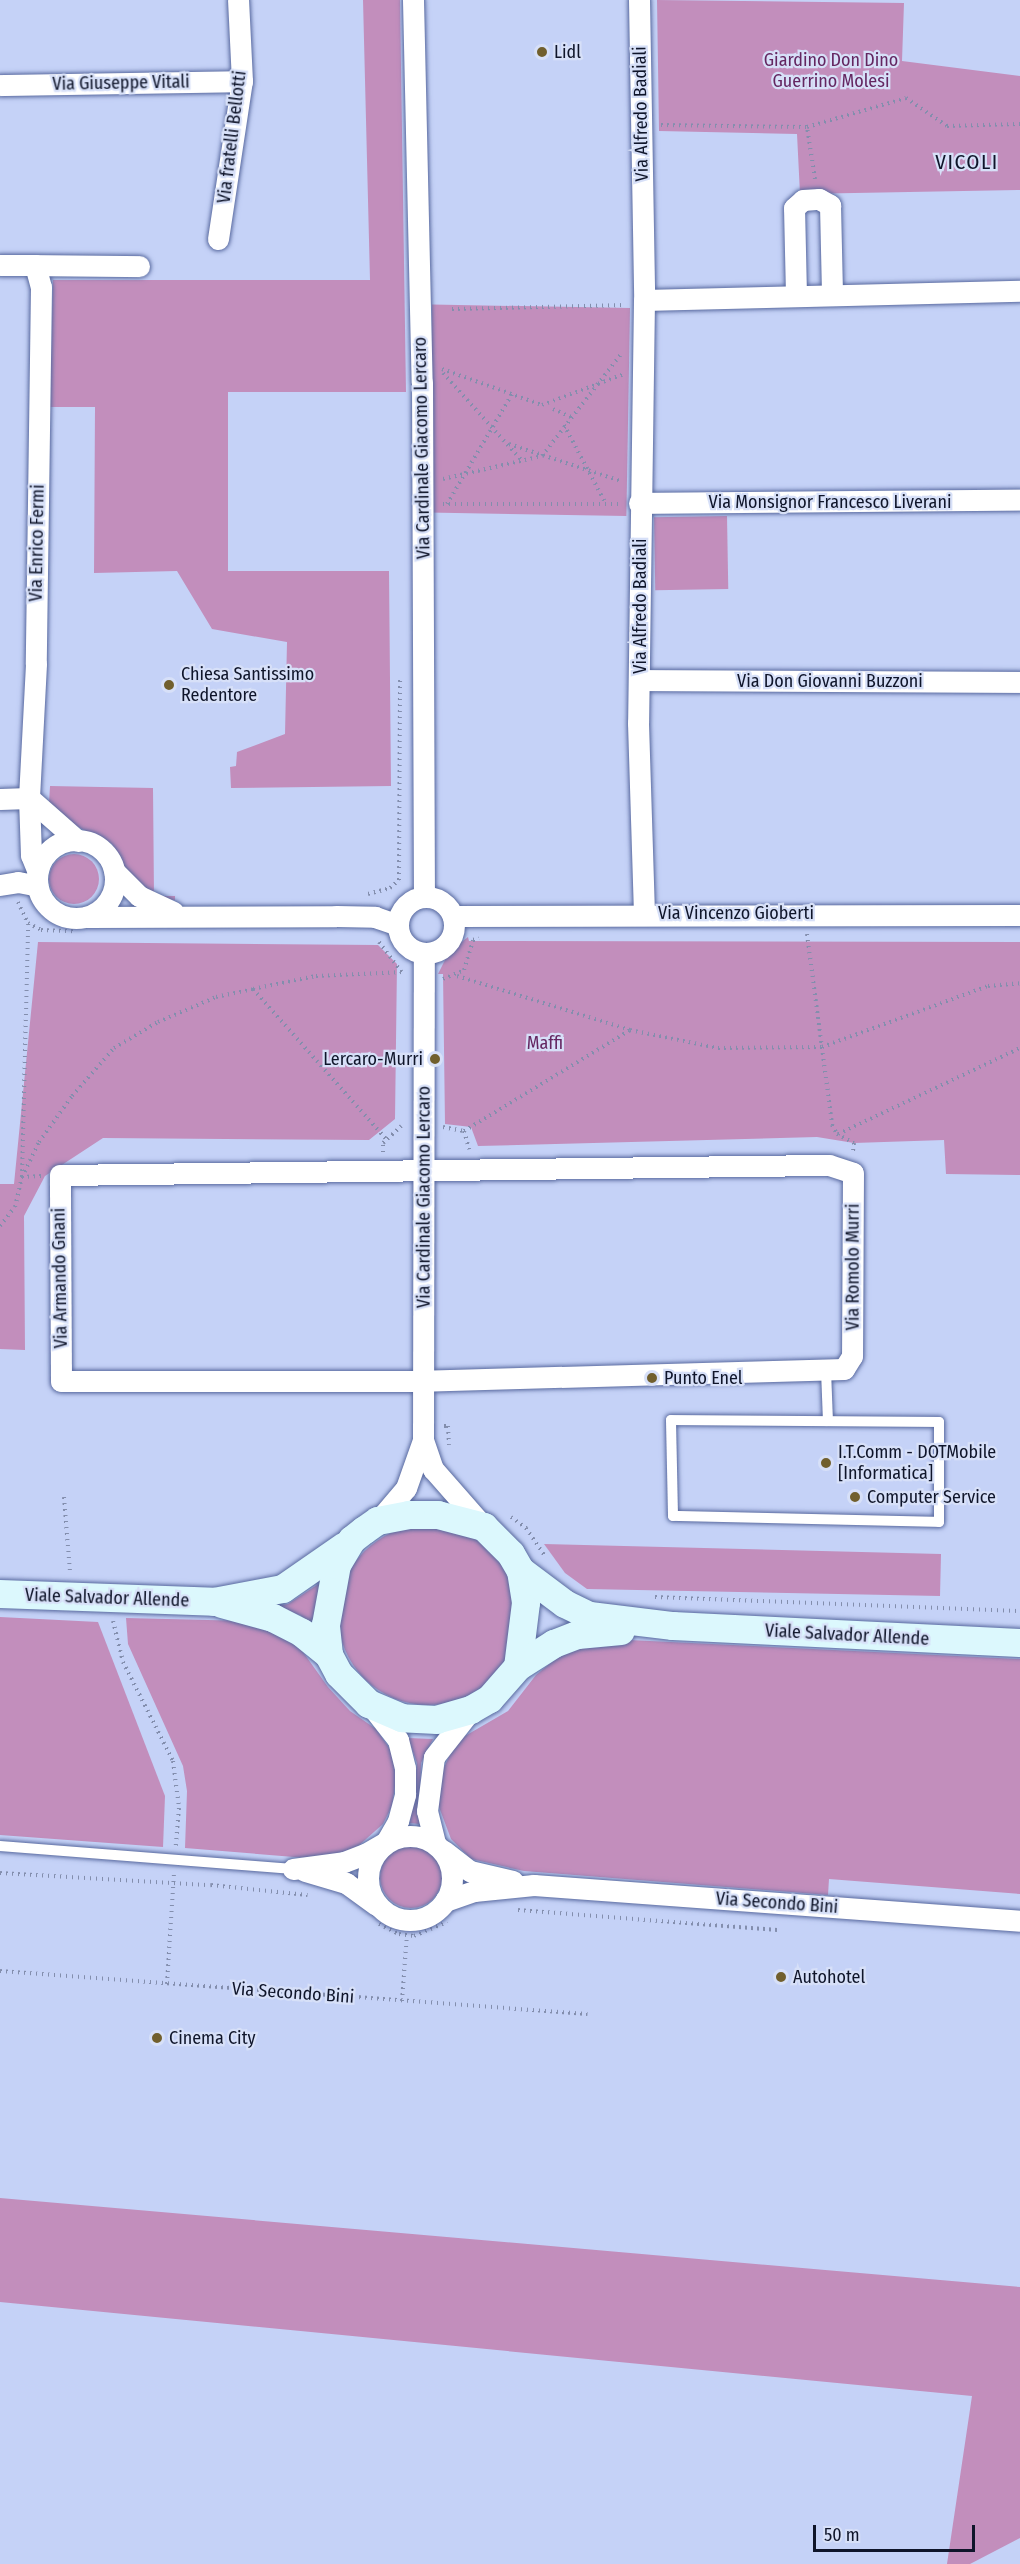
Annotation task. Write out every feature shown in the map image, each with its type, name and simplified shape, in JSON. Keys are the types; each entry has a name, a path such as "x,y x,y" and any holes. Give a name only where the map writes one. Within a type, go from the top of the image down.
{"main road":[{"path":"409,1515 438,1515 484,1527 512,1554 521,1571 526,1603 518,1667 490,1699 471,1710 437,1720 402,1718 369,1704 339,1674 329,1655 326,1625 330,1594 337,1565 352,1540 378,1521 409,1515"},
{"name":"Viale Salvador Allende","path":"0,1594 214,1602 283,1589 352,1540"},
{"name":"Viale Salvador Allende","path":"521,1571 565,1604 590,1616 673,1626 1020,1643"},
{"name":"Viale Salvador Allende","path":"214,1602 273,1618 302,1634 329,1655"},
{"name":"Viale Salvador Allende","path":"518,1667 554,1644 578,1635 673,1626"}],"street":[{"name":"Via fratelli Bellotti","path":"218,239 242,81 237,0"},
{"name":"Via Cardinale Giacomo Lercaro","path":"413,0 422,382 424,897"},
{"name":"Via Alfredo Badiali","path":"639,0 632,504 640,680 644,913"},
{"name":"Via Giuseppe Vitali","path":"0,85 242,81"},
{"path":"796,295 794,208 803,200 819,199 830,205 832,294"},
{"path":"0,265 139,266"},
{"name":"Via Enrico Fermi","path":"35,265 41,287 36,664 29,798 31,855 38,879"},
{"path":"635,302 796,295 1020,291"},
{"name":"Via Monsignor Francesco Liverani","path":"632,504 1020,501"},
{"name":"Via Don Giovanni Buzzoni","path":"640,680 1020,682"},
{"path":"0,799 29,798 78,841 101,850 114,871 152,905 185,916"},
{"path":"78,841 56,846 41,861 38,879 55,912 87,917 375,917 398,925"},
{"path":"87,917 97,912 112,894 114,871"},
{"path":"0,885 38,879"},
{"path":"424,897 442,902 453,916 454,925 448,942 433,952 424,953 403,941 398,925 408,902 424,897"},
{"name":"Via Vincenzo Gioberti","path":"453,916 644,913 1020,915"},
{"name":"Via Cardinale Giacomo Lercaro","path":"378,1521 406,1488 423,1440 424,953"},
{"name":"Via Romolo Murri","path":"423,1171 829,1165 853,1173 852,1356 843,1370 424,1381"},
{"name":"Via Armando Gnani","path":"423,1171 60,1175 61,1381 424,1381"},
{"name":"Via Cardinale Giacomo Lercaro","path":"423,1440 433,1469 484,1527"},
{"path":"369,1704 398,1740 405,1768 398,1821 369,1865 370,1893 377,1906"},
{"path":"293,1869 346,1883 387,1914 413,1920 425,1918 445,1901 452,1875 439,1847 427,1811 434,1757 471,1710"},
{"path":"293,1869 344,1862 386,1842 410,1835 439,1847"},
{"name":"Via Secondo Bini","path":"439,1847 470,1871 534,1886 1020,1921"},
{"name":"Via Secondo Bini","path":"445,1901 474,1892 534,1886"}],"lane":[{"path":"826,1370 828,1421"},
{"path":"671,1420 828,1421 939,1422 939,1522 673,1516 671,1420"},
{"path":"0,1846 293,1869"}],"path":[{"path":"659,125 807,127 906,99 947,126 1020,124"},
{"path":"807,127 819,199"},
{"path":"452,309 635,302"},
{"path":"439,480 542,456 624,350"},
{"path":"523,462 493,426 437,367 542,405 624,374"},
{"path":"447,504 512,394"},
{"path":"553,409 571,417"},
{"path":"564,425 606,504"},
{"path":"508,444 625,482"},
{"path":"440,504 632,504"},
{"path":"362,894 390,888 399,880 400,674"},
{"path":"0,1226 15,1207 22,1177 28,923"},
{"path":"795,933 819,933"},
{"path":"807,933 832,1125 837,1134 1020,1048"},
{"path":"456,976 464,970 473,940 487,938"},
{"path":"22,1177 39,1142 72,1096 114,1048 158,1022 216,997 316,976 402,972"},
{"path":"424,979 456,976 630,1030 718,1048 822,1047 988,986 1020,983"},
{"path":"253,989 387,1140"},
{"path":"440,1127 464,1131 630,1030"},
{"path":"384,1173 383,1143 401,1128 402,1117"},
{"path":"464,1131 471,1156"},
{"path":"64,1497 70,1571"},
{"path":"110,1599 123,1662 173,1761 179,1808 166,1984"},
{"path":"402,2001 407,1935"},
{"name":"Via Secondo Bini","path":"0,1971 586,2014"}],"green space":[{"path":"363,0 400,0 406,392 228,392 228,571 389,571 391,786 231,788 230,767 236,766 237,752 285,734 287,642 212,629 177,571 94,573 95,407 50,407 53,280 370,280"},
{"name":"Giardino Don Dino Guerrino Molesi","path":"657,0 904,3 902,61 1020,76 1020,190 800,194 797,134 659,131"},
{"path":"432,305 630,308 626,516 428,513"},
{"path":"727,516 728,589 655,590 654,517"},
{"path":"50,786 153,788 154,896 175,896 175,900 154,899 129,877 112,844 72,824 49,803"},
{"path":"74,854 88,858 95,865 99,879 95,893 88,900 74,904 60,900 53,893 49,879 53,865 60,858"},
{"name":"Maffi","path":"468,937 469,941 1020,942 1020,1175 946,1174 944,1140 854,1143 817,1137 478,1146 471,1127 445,1124 443,974 438,974 449,952"},
{"path":"38,942 378,945 397,964 395,1119 369,1140 103,1138 45,1176 24,1216 25,1350 0,1349 0,1184 14,1184"},
{"path":"428,1525 462,1532 478,1540 492,1551 503,1565 511,1581 518,1615 511,1649 503,1665 492,1679 478,1690 462,1698 428,1705 394,1698 378,1690 364,1679 353,1665 345,1649 338,1615 345,1581 353,1565 364,1551 378,1540 394,1532"},
{"path":"544,1544 941,1554 940,1596 587,1589 565,1573"},
{"path":"323,1581 319,1632 300,1615 270,1607 288,1604"},
{"path":"0,1617 98,1622 165,1796 163,1847 0,1835"},
{"path":"126,1618 248,1621 293,1638 328,1687 350,1711 376,1729 392,1752 396,1779 392,1806 383,1824 356,1848 319,1859 185,1848 187,1791 183,1766 128,1644"},
{"path":"629,1640 1020,1659 1020,1894 829,1879 828,1895 524,1871 471,1859 451,1839 439,1807 441,1774 453,1748 465,1736 508,1711 536,1675 558,1657 586,1644"},
{"path":"408,1738 433,1739 421,1763 419,1824 410,1823 417,1763"},
{"path":"411,1846 428,1851 433,1855 437,1860 442,1877 437,1894 433,1899 428,1903 411,1908 394,1903 389,1899 385,1894 380,1877 385,1860 389,1855 394,1851"},
{"path":"0,2198 1020,2287 1020,2538 970,2564 947,2564 972,2396 0,2302"}],"place":[{"name":"Lidl","path":"542,52"},
{"name":"Chiesa Santissimo Redentore","path":"169,685"},
{"name":"Lercaro-Murri","path":"435,1059"},
{"name":"Punto Enel","path":"652,1378"},
{"name":"I.T.Comm - DOTMobile [Informatica]","path":"826,1463"},
{"name":"Computer Service","path":"855,1497"},
{"name":"Autohotel","path":"781,1977"},
{"name":"Cinema City","path":"157,2038"}],"district":[{"name":"VICOLI","path":"967,162"}]}
